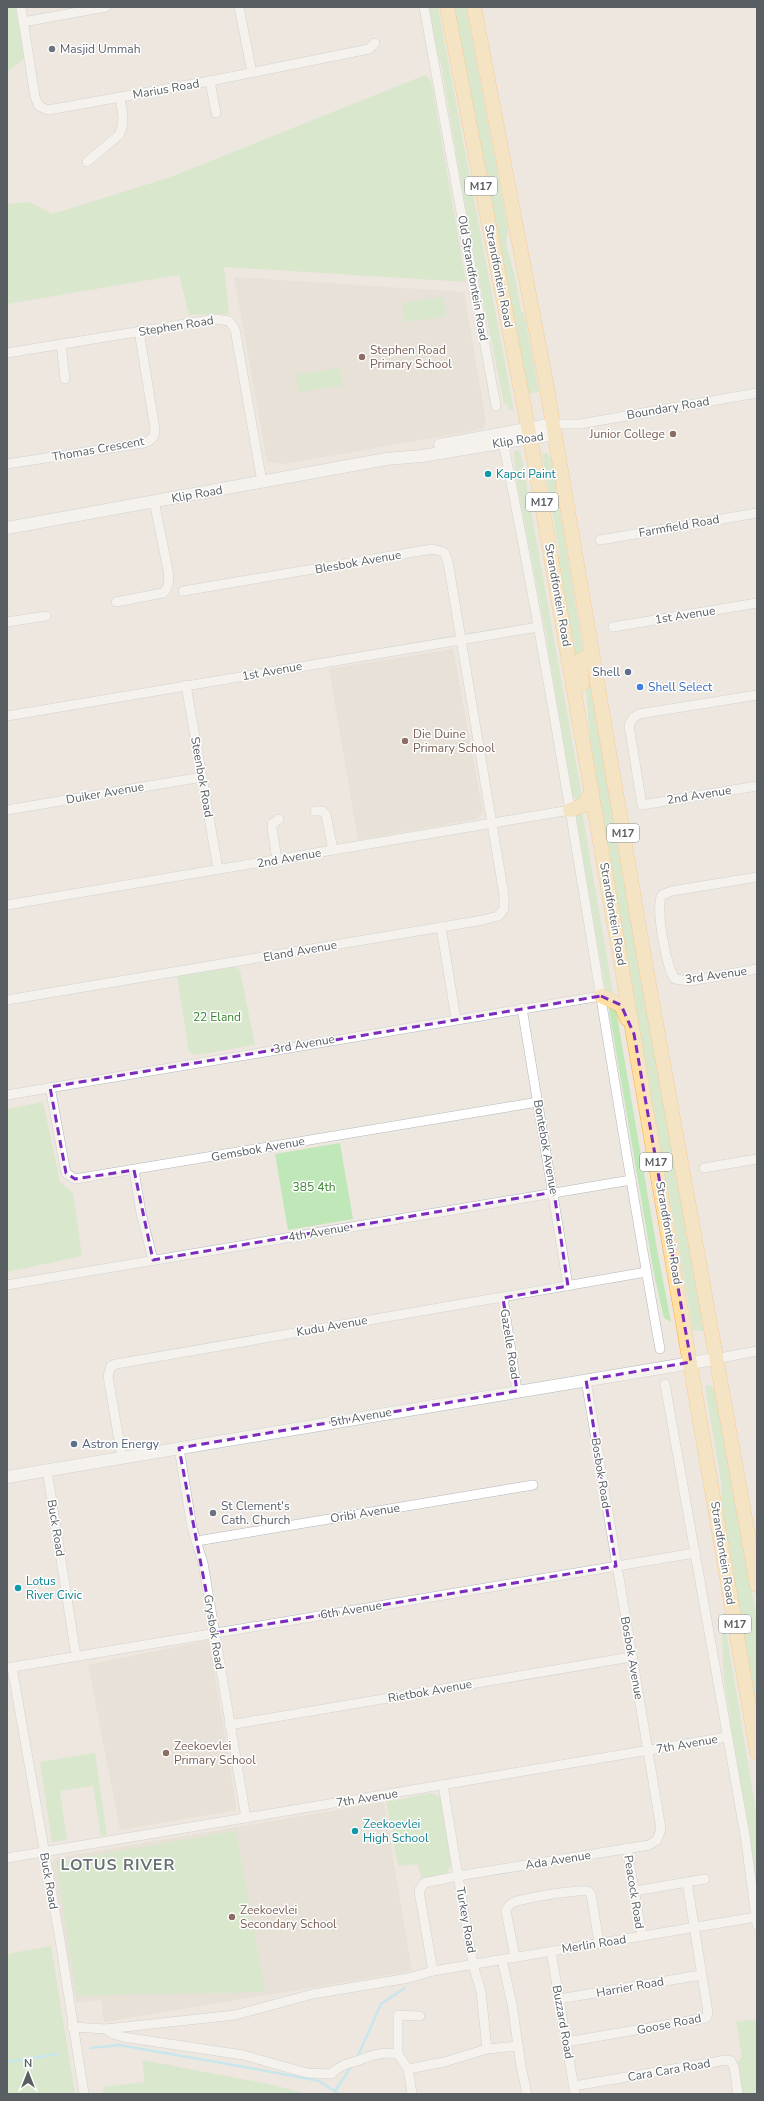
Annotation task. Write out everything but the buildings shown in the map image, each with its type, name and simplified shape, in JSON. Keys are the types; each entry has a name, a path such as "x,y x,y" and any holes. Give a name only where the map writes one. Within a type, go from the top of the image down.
{"main road":[{"name":"Strandfontein Road","path":"447,7 529,433 691,1362 757,1752"},
{"name":"Strandfontein Road","path":"474,7 554,429 715,1358 757,1585"},
{"name":"Klip Road","path":"7,528 386,459 420,449 449,447 554,429"},
{"name":"Klip Road","path":"469,443 503,442 529,433"},
{"path":"589,776 587,724 580,664 583,658 592,655"},
{"path":"570,810 584,805 592,791"},
{"path":"601,996 621,1005 634,1034"},
{"name":"5th Avenue","path":"7,1477 715,1358"}],"street":[{"path":"21,7 24,22 106,7"},
{"path":"239,7 252,73"},
{"name":"Old Strandfontein Road","path":"424,7 496,406"},
{"name":"Marius Road","path":"24,22 35,97 39,106 48,110 252,73 369,49 375,43"},
{"path":"210,81 216,113"},
{"path":"87,162 122,130 123,117 120,98"},
{"name":"Stephen Road","path":"7,353 216,319 225,320 232,324 241,358 262,482"},
{"name":"Thomas Crescent","path":"7,464 144,443 151,440 155,434 155,428 139,332"},
{"path":"61,344 65,379"},
{"name":"Boundary Road","path":"554,429 757,393"},
{"name":"Strandfontein Road","path":"503,442 538,627 570,810 630,1180 660,1349"},
{"path":"116,602 163,593 166,590 169,578 154,501"},
{"name":"Farmfield Road","path":"600,540 757,513"},
{"name":"Blesbok Avenue","path":"183,591 439,549 444,552 447,557 462,639"},
{"name":"1st Avenue","path":"613,627 757,603"},
{"path":"7,622 46,616"},
{"name":"1st Avenue","path":"7,716 538,627"},
{"path":"462,639 492,823"},
{"name":"Steenbok Road","path":"186,685 218,869"},
{"name":"2nd Avenue","path":"757,696 639,714 633,718 629,726 642,805 757,786"},
{"name":"Duiker Avenue","path":"7,810 202,777"},
{"name":"2nd Avenue","path":"7,905 570,810"},
{"path":"315,811 322,811 326,815 333,850"},
{"path":"276,860 272,824 279,818"},
{"name":"Eland Avenue","path":"7,1000 493,918 498,916 504,909 492,823"},
{"name":"3rd Avenue","path":"757,877 672,891 662,895 658,905 668,964 674,979 690,981 757,969"},
{"path":"441,927 456,1019"},
{"name":"3rd Avenue","path":"7,1095 601,996"},
{"name":"Bontebok Avenue","path":"522,1008 554,1192 568,1286"},
{"name":"Gemsbok Avenue","path":"50,1087 65,1169 69,1176 75,1179 538,1102"},
{"path":"704,1168 757,1159"},
{"path":"134,1170 141,1213 153,1260"},
{"name":"4th Avenue","path":"7,1285 630,1180"},
{"name":"Kudu Avenue","path":"122,1458 108,1376 111,1366 116,1364 646,1272"},
{"name":"Gazelle Road","path":"502,1298 518,1391"},
{"path":"715,1358 757,1351"},
{"name":"Bosbok Road","path":"586,1380 616,1566"},
{"path":"665,1384 745,1835 756,1921"},
{"name":"Grysbok Road","path":"179,1448 192,1528 203,1563 229,1725 246,1818"},
{"name":"Buck Road","path":"47,1470 76,1656"},
{"name":"Oribi Avenue","path":"197,1541 533,1486"},
{"name":"6th Avenue","path":"10,1668 695,1553"},
{"name":"Bosbok Avenue","path":"616,1566 647,1750"},
{"name":"Rietbok Avenue","path":"229,1725 631,1657"},
{"name":"Buck Road","path":"10,1668 60,1940 72,2027 84,2094"},
{"name":"7th Avenue","path":"7,1858 727,1736"},
{"name":"Ada Avenue","path":"433,1971 419,1891 424,1883 649,1844 657,1840 661,1829 647,1750"},
{"path":"443,1785 458,1876"},
{"name":"Peacock Road","path":"627,1848 642,1936"},
{"name":"Turkey Road","path":"458,1876 473,1964 481,1992 488,2049"},
{"path":"635,1891 705,1879"},
{"name":"Goose Road","path":"566,2042 706,2018 708,2013 687,1882"},
{"path":"515,1957 506,1911 509,1905 514,1902 547,1896 584,1891 591,1894 599,1943"},
{"name":"Merlin Road","path":"106,2029 235,2015 313,1994 409,1978 433,1971 693,1927 756,1921"},
{"name":"Buzzard Road","path":"551,1951 574,2090"},
{"path":"502,1960 512,2004 527,2094"},
{"name":"Harrier Road","path":"559,1999 701,1975"},
{"path":"412,2094 408,2069 398,2054 398,2015 420,2016"},
{"path":"72,2027 106,2029 112,2034 123,2037 243,2055 307,2073 331,2074 341,2065 370,2055 381,2053 398,2054"},
{"path":"408,2069 444,2062 488,2049 518,2046"},
{"name":"Cara Cara Road","path":"574,2090 726,2060 731,2061 734,2067 738,2094"}],"highlighted area":[{"path":"601,996 621,1005 634,1034 691,1362 586,1380 616,1566 214,1633 179,1448 517,1391 503,1298 568,1286 554,1192 153,1260 134,1170 75,1179 66,1173 50,1087 590,997"}],"shaded area":[{"name":"Stephen Road Primary School","path":"234,277 464,292 486,422 483,429 284,464 267,462"},
{"name":"Die Duine Primary School","path":"453,649 483,812 476,819 358,840 329,669"},
{"name":"Zeekoevlei Primary School","path":"209,1640 237,1810 120,1830 88,1665"},
{"name":"Zeekoevlei Secondary School","path":"384,1802 412,1971 104,2022 101,2000 76,2003 52,1863 56,1858"}],"green space":[{"path":"7,7 15,7 25,58 7,72"},
{"path":"429,7 438,7 514,408 510,411 507,404 504,403 471,239 441,64 438,57"},
{"path":"454,7 466,7 508,228 506,244 516,281 521,311 524,313 539,392 528,394"},
{"path":"425,75 431,80 466,282 224,267 229,314 189,315 179,275 7,304 7,204 30,202 52,214 168,178"},
{"path":"443,297 446,316 405,322 402,303"},
{"path":"340,368 343,385 299,392 296,375"},
{"path":"517,450 521,454 581,791 581,797 577,800 572,795 544,624 516,477 514,452"},
{"path":"547,453 552,460 583,651 574,668 558,566 559,550 542,454"},
{"path":"588,664 704,1331 693,1330 592,761 584,669"},
{"path":"582,812 657,1249 671,1322 664,1318 654,1274 576,816"},
{"name":"22 Eland","path":"234,966 240,970 255,1045 195,1055 189,1052 177,975"},
{"path":"43,1102 60,1182 73,1193 82,1256 7,1272 7,1109"},
{"name":"385 4th","path":"340,1143 353,1219 288,1230 275,1154"},
{"path":"711,1385 715,1391 757,1619 757,1722 722,1516 721,1482 705,1386"},
{"path":"721,1618 724,1618 757,1817 757,1893 724,1679"},
{"path":"95,1753 107,1835 101,1836 93,1786 60,1791 67,1840 52,1842 40,1762"},
{"path":"430,1793 441,1797 452,1863 446,1874 422,1878 417,1864 398,1866 386,1800 393,1801"},
{"path":"236,1831 265,1992 99,1995 77,1997 56,1862"},
{"path":"51,1946 75,2094 7,2094 7,1954"},
{"path":"757,2019 757,2094 742,2094 736,2063 742,2057 736,2022"},
{"path":"142,2060 273,2085 306,2094 104,2094 103,2087 145,2082"}],"waterway":[{"path":"357,2058 381,2004 405,1988"},
{"path":"91,2048 119,2045 239,2066 319,2081 339,2094"},
{"path":"7,2062 58,2054"},
{"path":"335,2091 353,2064"}],"place":[{"name":"Masjid Ummah","path":"52,49"},
{"name":"Stephen Road Primary School","path":"362,357"},
{"name":"Junior College","path":"673,434"},
{"name":"Kapci Paint","path":"488,474"},
{"name":"Shell","path":"628,672"},
{"name":"Shell Select","path":"640,687"},
{"name":"Die Duine Primary School","path":"405,741"},
{"name":"Astron Energy","path":"74,1444"},
{"name":"St Clement's Cath. Church","path":"213,1513"},
{"name":"Lotus River Civic","path":"18,1588"},
{"name":"Zeekoevlei Primary School","path":"166,1753"},
{"name":"Zeekoevlei High School","path":"355,1831"},
{"name":"Zeekoevlei Secondary School","path":"232,1917"}],"district":[{"name":"LOTUS RIVER","path":"118,1865"}]}
